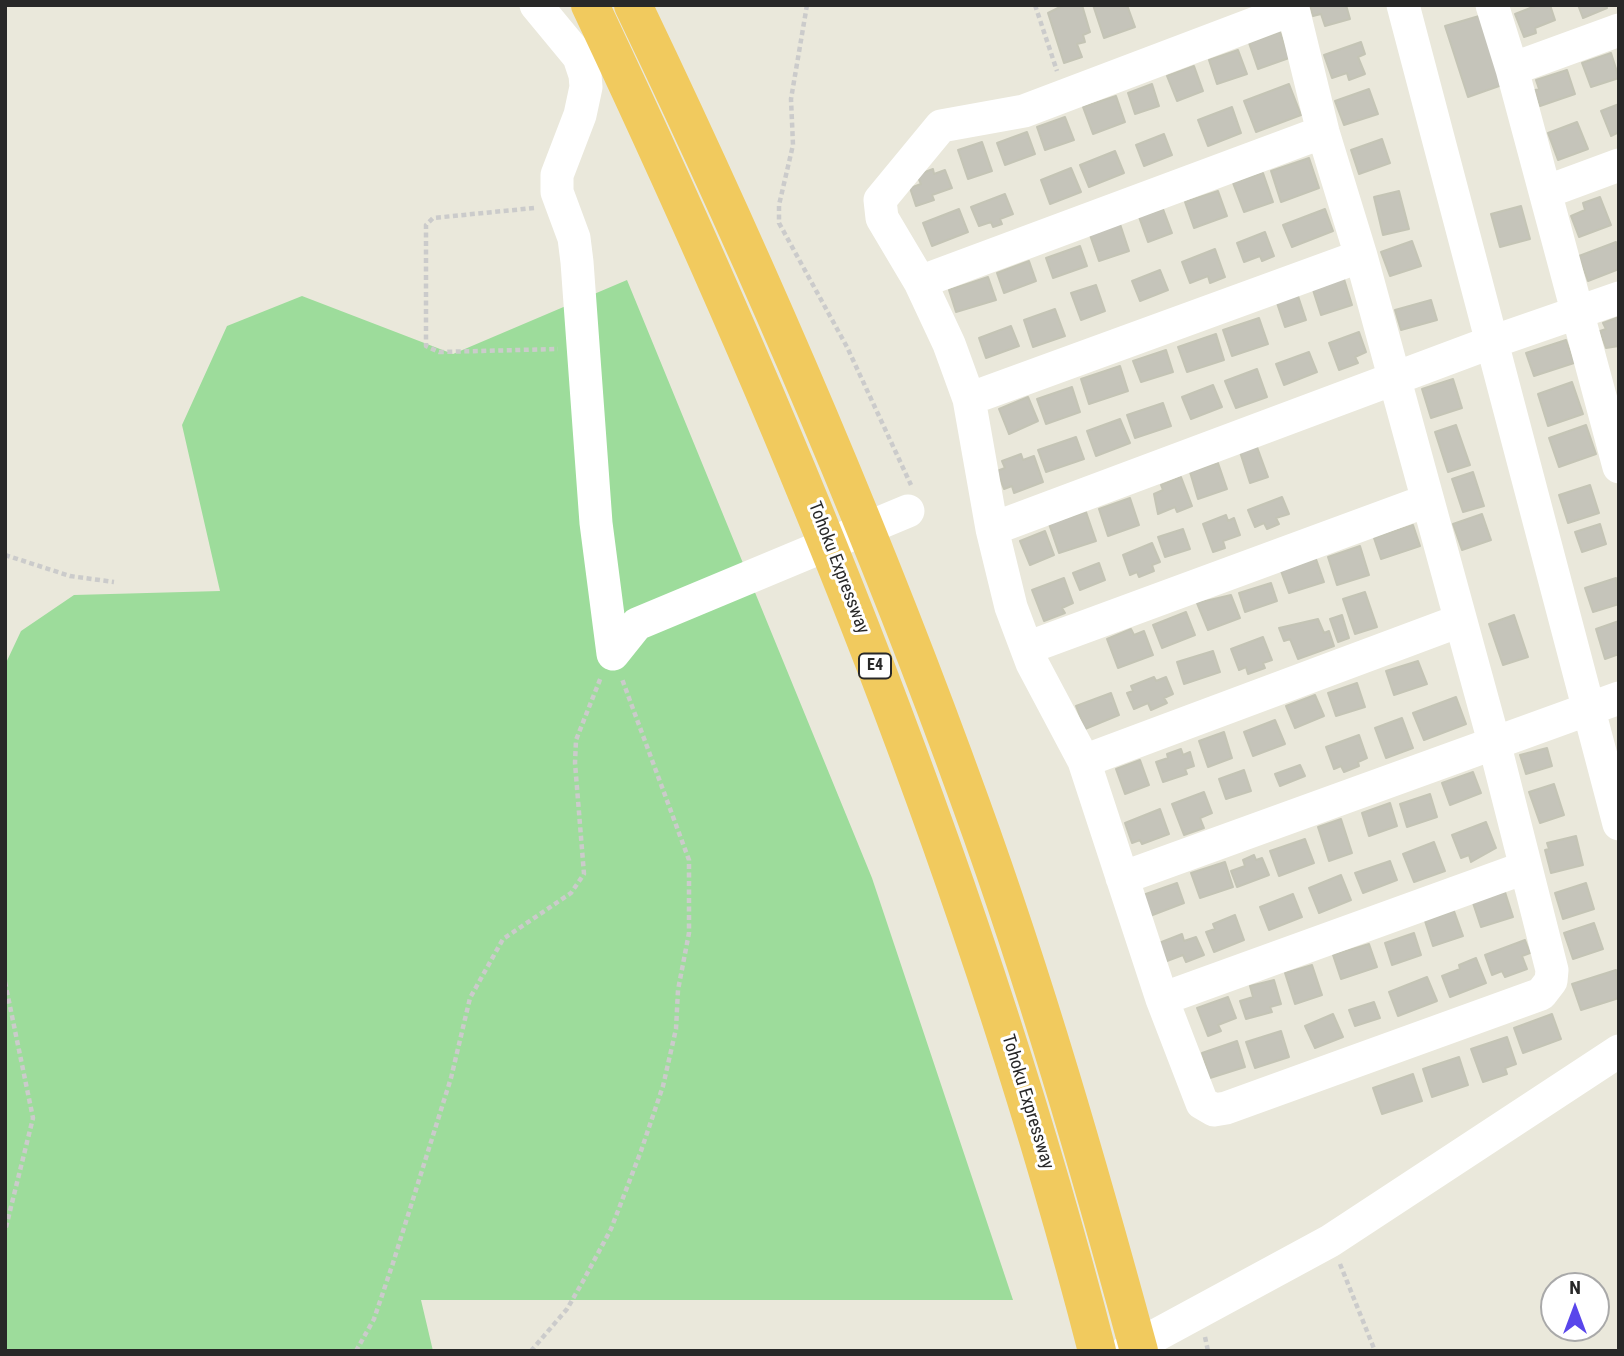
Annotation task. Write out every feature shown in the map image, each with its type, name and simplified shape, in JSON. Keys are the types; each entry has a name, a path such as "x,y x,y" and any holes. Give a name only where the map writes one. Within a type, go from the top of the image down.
{"highway":[{"name":"Tohoku Expressway","path":"590,5 698,236 823,527 928,803 1038,1138 1097,1351"},
{"name":"E4","path":"633,5 768,296 860,516 972,806 1076,1128 1139,1351"}],"street":[{"path":"536,5 579,57 586,87 580,115 557,175 559,197 574,238 596,523 612,654"},
{"path":"1403,5 1619,824"},
{"path":"1492,5 1512,69 1576,314 1614,430 1619,467"},
{"path":"1292,7 1323,132 1361,256 1494,742 1524,868 1551,962 1551,981 1541,994 1226,1108 1214,1110 1202,1102 1162,999 1084,761 1027,648 1011,607 992,529 969,399 920,282 882,218 880,200 883,193 938,128 1024,111 1065,96 1292,7"},
{"path":"1512,69 1619,30"},
{"path":"920,282 1323,132"},
{"path":"1554,189 1619,166"},
{"path":"969,399 1361,256"},
{"path":"992,529 1492,342 1619,298"},
{"path":"1027,648 1426,501"},
{"path":"612,654 638,624 908,511"},
{"path":"1084,761 1459,621"},
{"path":"1122,878 1619,698"},
{"path":"1162,999 1524,868"},
{"path":"1127,1351 1330,1241 1619,1051"}],"path":[{"path":"807,5 792,99 792,155 779,205 779,223 806,277 847,347 916,497 908,511"},
{"path":"1035,5 1065,96"},
{"path":"559,197 535,208 433,218 426,225 426,346 439,352 583,349"},
{"path":"5,555 70,576 114,582"},
{"path":"356,1351 374,1319 393,1263 451,1078 470,998 503,939 571,893 584,874 575,763 576,740 585,710 612,654"},
{"path":"531,1351 567,1309 582,1283 611,1229 641,1151 663,1086 676,1029 678,990 689,933 689,860 612,654"},
{"path":"5,982 33,1118 5,1231"},
{"path":"1330,1241 1375,1351"}],"green space":[{"path":"627,280 872,878 1013,1300 421,1300 433,1351 5,1351 5,665 21,631 74,595 220,591 182,425 227,326 302,296 453,354"}],"building":[{"path":"1064,5 1082,5 1090,32 1083,35 1085,42 1077,44 1082,57 1064,63 1048,13"},
{"path":"1093,5 1127,5 1135,27 1104,38"},
{"path":"1310,5 1346,5 1350,19 1325,26 1321,14 1313,16"},
{"path":"1538,5 1550,5 1555,20 1535,28 1536,33 1524,37 1515,14"},
{"path":"1578,5 1606,5 1607,8 1583,18"},
{"path":"1479,16 1502,85 1468,97 1445,26"},
{"path":"1280,32 1289,58 1258,69 1249,43"},
{"path":"1361,42 1365,54 1358,57 1365,74 1349,80 1347,73 1332,78 1324,55"},
{"path":"1238,50 1247,74 1217,84 1209,60"},
{"path":"1611,53 1619,78 1591,87 1582,63"},
{"path":"1194,66 1203,91 1177,101 1167,76"},
{"path":"1567,70 1575,94 1540,106 1535,90 1539,89 1536,80"},
{"path":"1152,84 1159,106 1135,114 1128,93"},
{"path":"1289,84 1301,115 1256,132 1244,101"},
{"path":"1369,89 1378,114 1344,125 1335,101"},
{"path":"1116,96 1125,122 1093,134 1083,107"},
{"path":"1619,104 1619,132 1611,136 1601,111"},
{"path":"1232,107 1241,133 1208,146 1198,120"},
{"path":"1065,117 1074,140 1045,150 1037,127"},
{"path":"1577,122 1588,149 1558,160 1548,133"},
{"path":"1027,132 1035,154 1005,165 997,143"},
{"path":"1164,134 1172,155 1144,166 1136,145"},
{"path":"1382,139 1390,163 1359,174 1351,150"},
{"path":"982,142 992,171 968,179 958,150"},
{"path":"1115,151 1124,173 1089,187 1080,165"},
{"path":"1309,158 1319,188 1281,202 1271,171"},
{"path":"1071,168 1081,192 1050,204 1041,180"},
{"path":"933,169 934,174 945,170 952,188 932,195 934,200 916,206 910,188 921,184 917,175"},
{"path":"1263,173 1273,202 1244,212 1233,183"},
{"path":"1218,191 1227,216 1194,228 1185,202"},
{"path":"1399,191 1409,229 1383,235 1374,197"},
{"path":"1005,194 1013,214 1000,219 1002,224 993,227 991,222 979,226 971,207"},
{"path":"1600,197 1611,225 1579,237 1571,216 1585,210 1583,203"},
{"path":"1521,206 1530,239 1500,247 1491,214"},
{"path":"959,209 968,232 932,246 923,223"},
{"path":"1163,209 1172,233 1148,242 1139,217"},
{"path":"1325,209 1333,231 1292,247 1283,225"},
{"path":"1120,224 1129,251 1099,261 1090,235"},
{"path":"1265,232 1274,256 1262,261 1260,256 1244,262 1237,243"},
{"path":"1412,241 1421,266 1390,276 1381,252"},
{"path":"1616,242 1619,269 1588,281 1579,256"},
{"path":"1080,246 1087,266 1053,278 1046,258"},
{"path":"1215,249 1225,277 1210,283 1208,276 1190,283 1182,262"},
{"path":"1029,261 1036,281 1004,293 997,273"},
{"path":"1160,270 1168,290 1140,301 1132,281"},
{"path":"988,277 996,300 956,312 949,290"},
{"path":"1344,279 1352,305 1321,315 1313,290"},
{"path":"1096,285 1105,311 1081,320 1071,293"},
{"path":"1298,296 1306,320 1285,327 1277,303"},
{"path":"1431,300 1437,320 1401,330 1395,310"},
{"path":"1055,309 1065,336 1033,347 1024,320"},
{"path":"1619,317 1619,346 1606,348 1600,331 1606,329 1603,323"},
{"path":"1259,318 1268,344 1232,356 1223,330"},
{"path":"1011,326 1019,346 986,358 979,338"},
{"path":"1359,332 1366,352 1355,357 1358,363 1339,370 1329,343"},
{"path":"1216,334 1224,360 1187,372 1178,347"},
{"path":"1566,340 1574,363 1534,376 1526,353"},
{"path":"1166,350 1173,372 1141,382 1133,361"},
{"path":"1309,352 1317,372 1284,385 1276,364"},
{"path":"1120,366 1128,391 1089,404 1081,379"},
{"path":"1257,369 1267,397 1236,408 1225,381"},
{"path":"1453,379 1462,408 1431,418 1422,389"},
{"path":"1572,382 1583,414 1548,426 1538,394"},
{"path":"1213,385 1222,407 1191,419 1182,397"},
{"path":"1072,387 1080,412 1046,424 1037,399"},
{"path":"1028,397 1038,421 1009,434 999,409"},
{"path":"1163,403 1171,426 1135,438 1127,415"},
{"path":"1120,419 1130,443 1096,456 1087,431"},
{"path":"1456,425 1470,465 1448,472 1435,432"},
{"path":"1586,425 1596,454 1559,467 1549,438"},
{"path":"1076,437 1084,459 1046,472 1038,450"},
{"path":"1257,447 1268,477 1250,483 1240,452"},
{"path":"1021,454 1023,460 1034,456 1043,482 1014,493 1012,486 1004,489 997,471 1005,468 1002,461"},
{"path":"1218,463 1227,489 1198,499 1190,472"},
{"path":"1473,472 1484,506 1463,512 1452,479"},
{"path":"1181,477 1192,506 1177,512 1175,507 1158,514 1154,494 1163,490 1161,485"},
{"path":"1590,485 1599,513 1568,523 1559,495"},
{"path":"1282,497 1289,514 1276,518 1279,524 1267,529 1264,523 1255,527 1248,510"},
{"path":"1130,498 1139,525 1108,536 1099,509"},
{"path":"1086,512 1096,541 1059,553 1049,524"},
{"path":"1482,514 1491,540 1462,550 1453,524"},
{"path":"1226,515 1228,521 1234,518 1240,535 1223,541 1225,548 1213,552 1203,524"},
{"path":"1600,524 1606,544 1582,552 1575,532"},
{"path":"1413,525 1420,546 1381,559 1374,538"},
{"path":"1183,529 1190,549 1165,557 1158,537"},
{"path":"1045,531 1054,555 1030,565 1020,541"},
{"path":"1152,543 1160,562 1152,565 1154,571 1139,577 1137,572 1130,575 1123,555"},
{"path":"1360,546 1369,575 1337,585 1328,557"},
{"path":"1316,559 1324,582 1289,593 1281,571"},
{"path":"1099,563 1105,580 1080,590 1073,573"},
{"path":"1064,578 1073,603 1062,608 1065,613 1044,621 1032,590"},
{"path":"1616,578 1619,604 1593,612 1585,588"},
{"path":"1271,583 1277,601 1245,612 1239,593"},
{"path":"1365,592 1377,627 1355,634 1343,599"},
{"path":"1231,595 1240,618 1208,630 1197,603"},
{"path":"1186,612 1195,635 1162,648 1153,625"},
{"path":"1342,615 1349,638 1338,642 1330,619"},
{"path":"1514,615 1528,657 1503,665 1489,624"},
{"path":"1318,619 1324,633 1329,631 1334,646 1298,659 1290,639 1284,641 1279,628"},
{"path":"1619,621 1619,654 1605,659 1596,629"},
{"path":"1131,629 1134,635 1144,631 1153,655 1118,668 1107,639"},
{"path":"1263,637 1272,660 1263,663 1265,668 1248,674 1246,667 1239,670 1231,649"},
{"path":"1213,651 1220,672 1184,684 1177,662"},
{"path":"1418,661 1427,684 1394,695 1386,671"},
{"path":"1154,677 1156,681 1166,677 1173,694 1164,698 1167,703 1151,710 1148,703 1134,709 1127,693 1133,691 1131,686"},
{"path":"1357,683 1365,707 1336,716 1328,693"},
{"path":"1111,693 1119,715 1085,729 1076,706"},
{"path":"1315,695 1324,716 1295,728 1286,706"},
{"path":"1456,697 1466,724 1424,740 1413,713"},
{"path":"1402,718 1413,748 1386,758 1375,728"},
{"path":"1275,720 1285,744 1253,756 1244,732"},
{"path":"1224,732 1232,758 1208,767 1199,741"},
{"path":"1359,735 1367,758 1358,762 1359,766 1344,772 1341,766 1334,769 1326,747"},
{"path":"1547,748 1552,766 1526,774 1520,755"},
{"path":"1181,749 1183,755 1190,752 1194,766 1185,769 1187,774 1163,782 1156,762"},
{"path":"1140,760 1149,785 1125,794 1116,769"},
{"path":"1300,765 1305,776 1280,786 1275,774"},
{"path":"1244,770 1251,791 1226,799 1219,779"},
{"path":"1473,772 1481,793 1450,805 1442,783"},
{"path":"1554,784 1564,815 1540,823 1529,792"},
{"path":"1204,792 1212,813 1200,818 1204,828 1184,835 1172,804"},
{"path":"1430,794 1437,817 1407,827 1400,804"},
{"path":"1390,803 1397,826 1369,836 1362,813"},
{"path":"1160,809 1169,834 1142,844 1140,840 1132,843 1125,823"},
{"path":"1341,819 1352,853 1329,861 1318,827"},
{"path":"1486,822 1496,848 1471,862 1469,855 1461,858 1452,835"},
{"path":"1576,836 1583,865 1551,873 1545,850 1549,849 1547,843"},
{"path":"1305,839 1314,863 1279,876 1270,851"},
{"path":"1434,842 1445,871 1414,882 1403,854"},
{"path":"1254,855 1256,860 1262,858 1269,875 1237,887 1231,871 1245,866 1243,860"},
{"path":"1390,861 1397,880 1363,893 1355,873"},
{"path":"1225,862 1233,887 1200,898 1191,873"},
{"path":"1341,875 1351,900 1319,913 1309,888"},
{"path":"1177,883 1184,903 1150,916 1143,895"},
{"path":"1586,883 1594,909 1563,919 1555,893"},
{"path":"1505,892 1513,917 1481,927 1473,903"},
{"path":"1293,894 1302,917 1269,930 1260,907"},
{"path":"1454,911 1463,936 1433,946 1425,921"},
{"path":"1235,915 1244,940 1214,952 1206,932 1215,929 1213,924"},
{"path":"1594,923 1603,949 1573,959 1564,933"},
{"path":"1414,933 1421,955 1392,965 1385,943"},
{"path":"1182,934 1184,941 1196,937 1204,955 1186,962 1183,955 1167,961 1159,943"},
{"path":"1525,940 1530,953 1522,956 1527,969 1505,977 1502,971 1492,975 1485,955"},
{"path":"1369,944 1377,967 1341,979 1333,955"},
{"path":"1476,958 1486,983 1450,997 1442,976 1460,969 1459,965"},
{"path":"1312,965 1322,995 1295,1004 1285,973"},
{"path":"1616,970 1619,998 1581,1010 1572,984"},
{"path":"1427,977 1437,1001 1398,1016 1389,992"},
{"path":"1274,980 1281,1004 1270,1007 1272,1012 1246,1019 1240,1001 1253,997 1250,986"},
{"path":"1228,997 1236,1018 1218,1025 1221,1031 1208,1036 1197,1008"},
{"path":"1374,1002 1380,1018 1355,1026 1349,1010"},
{"path":"1333,1014 1343,1037 1315,1048 1305,1026"},
{"path":"1552,1014 1561,1039 1523,1053 1514,1028"},
{"path":"1281,1031 1289,1057 1255,1068 1246,1042"},
{"path":"1507,1037 1516,1064 1505,1068 1507,1074 1483,1082 1471,1049"},
{"path":"1237,1041 1245,1067 1210,1078 1202,1053"},
{"path":"1459,1057 1468,1085 1432,1097 1423,1069"},
{"path":"1413,1074 1422,1101 1382,1114 1373,1088"}]}
